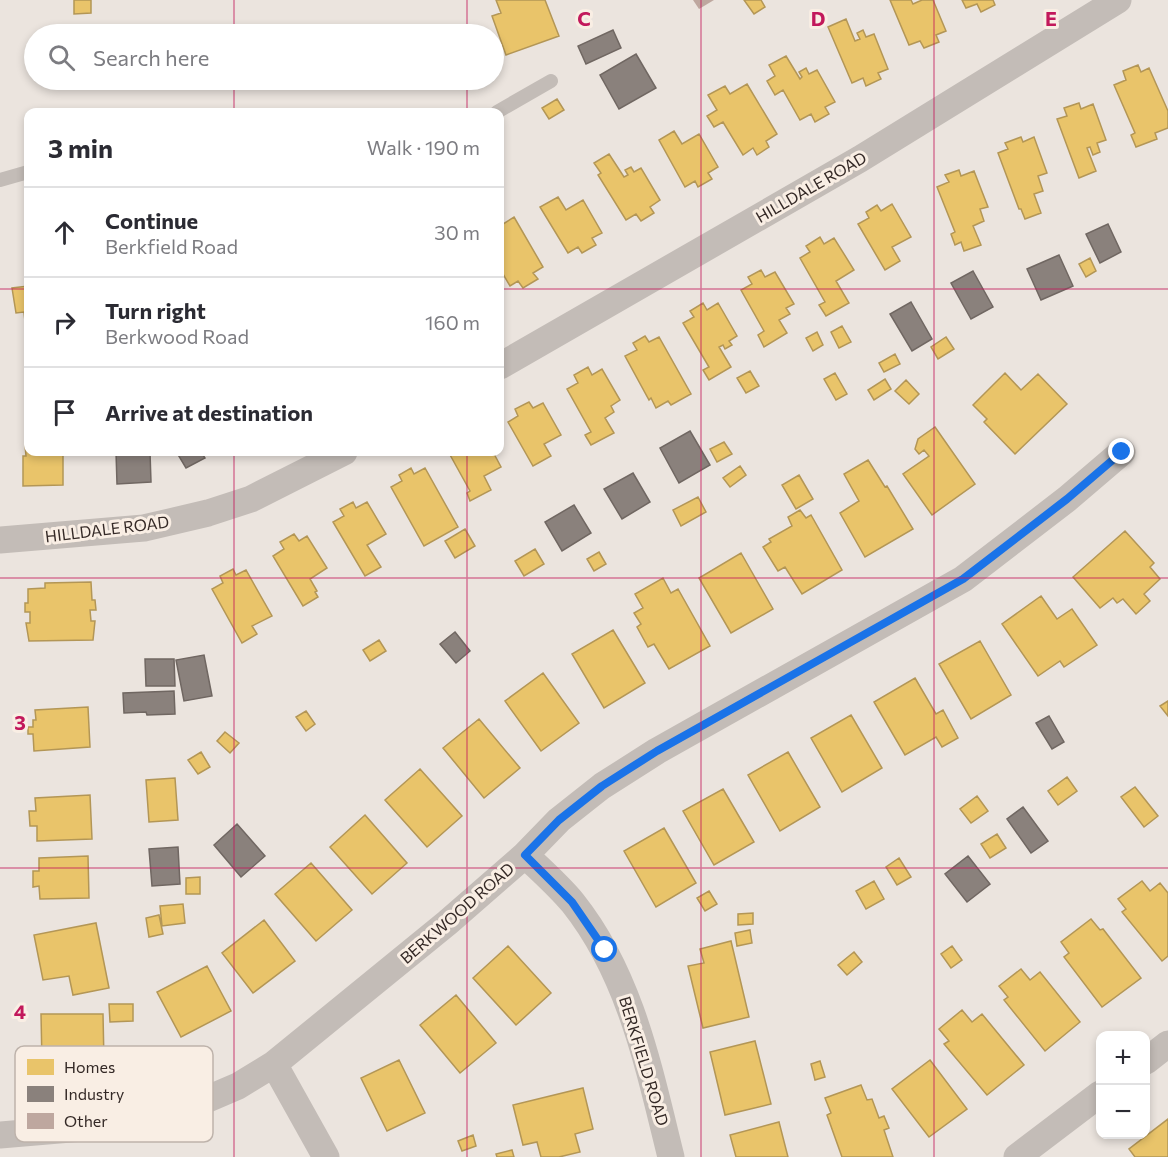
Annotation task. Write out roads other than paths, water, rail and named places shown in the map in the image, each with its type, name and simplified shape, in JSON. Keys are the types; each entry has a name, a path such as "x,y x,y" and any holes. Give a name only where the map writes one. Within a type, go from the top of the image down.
{"street":[{"name":"HILLDALE ROAD","path":"504,364 860,159 1118,0"},
{"name":"BERKWOOD ROAD","path":"213,1097 238,1086 274,1064 430,937 525,855 568,813 602,786 657,751 963,579 1067,499 1122,452"},
{"name":"HILLDALE ROAD","path":"0,540 144,528 208,513 251,499 336,456"},
{"name":"BERKFIELD ROAD","path":"525,855 572,902 605,950 639,1032 671,1157"},
{"path":"1150,1058 1168,1044"},
{"path":"274,1064 326,1157"},
{"path":"1017,1157 1096,1099"},
{"name":"BERKWOOD ROAD","path":"0,1134 15,1133"}],"lane":[{"path":"504,108 551,81"},
{"path":"0,180 24,173"}]}
